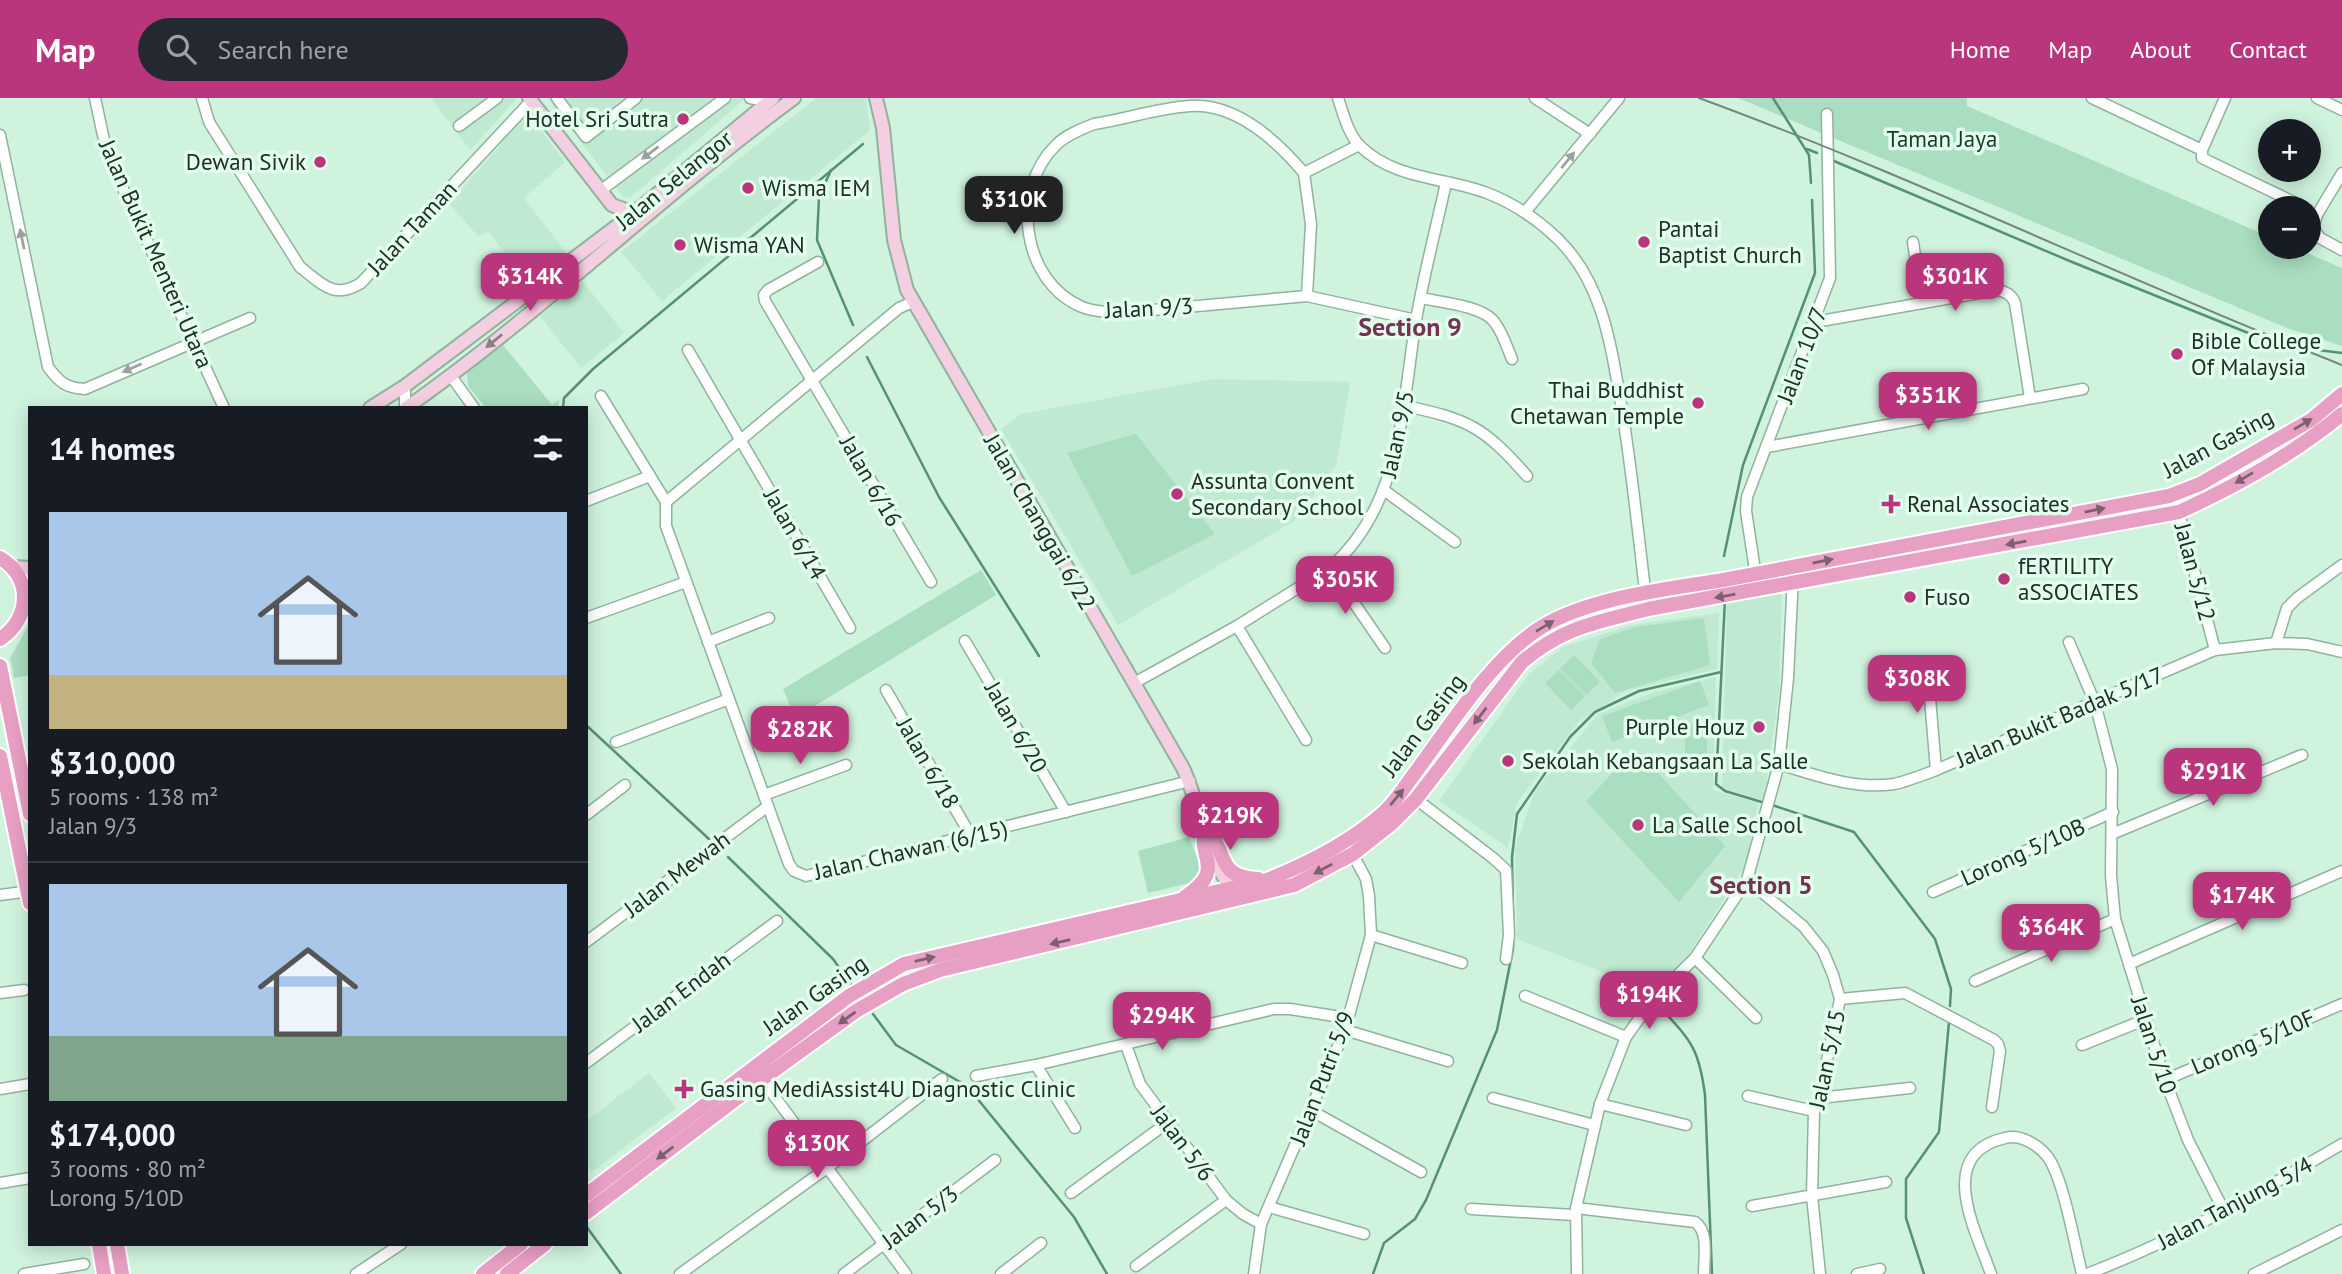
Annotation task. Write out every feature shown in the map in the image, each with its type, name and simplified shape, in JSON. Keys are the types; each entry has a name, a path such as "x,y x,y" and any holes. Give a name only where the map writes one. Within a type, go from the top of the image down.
{"main road":[{"name":"Jalan Selangor","path":"373,406 405,386 634,213 773,98"},
{"name":"Jalan Selangor","path":"409,406 451,376 794,98"},
{"name":"Jalan Changgai 6/22","path":"874,98 883,128 894,240 907,290 1190,781 1217,865 1232,889 1245,897"},
{"name":"Jalan Changgai 6/22","path":"883,128 887,98"},
{"path":"530,99 612,205 634,213"},
{"name":"Jalan Gasing","path":"589,1200 758,1074 849,996 904,964 1267,880 1349,847 1384,813 1510,651 1538,629 1563,616 1645,592 1793,567 2174,494 2200,484 2311,419 2342,394"},
{"name":"Jalan Gasing","path":"758,1074 902,984 940,970 1294,885 1349,847 1391,824 1416,799 1522,662 1543,644 1570,629 1648,609 2179,512 2218,493 2319,433 2342,414"},
{"path":"0,558 13,567 28,569"},
{"path":"0,639 19,621 27,598 13,567"},
{"path":"0,666 28,804"},
{"path":"0,756 28,890"},
{"path":"1205,826 1216,837 1224,865 1230,872 1246,879 1267,880"},
{"path":"1178,901 1202,884 1206,877 1209,861 1202,838 1205,826"},
{"path":"99,1246 104,1274"},
{"path":"117,1246 122,1274"},
{"path":"483,1274 541,1246"},
{"path":"507,1274 519,1258"}],"street":[{"name":"Jalan Bukit Menteri Utara","path":"95,98 107,153 223,406"},
{"name":"Jalan Taman","path":"202,98 209,122 300,267 317,281 340,292 351,290 361,283 530,99"},
{"path":"459,126 497,98"},
{"path":"556,98 586,137 636,98"},
{"path":"600,191 725,98"},
{"path":"750,98 773,98"},
{"path":"1338,98 1349,129 1359,145 1385,164 1411,175 1487,193 1525,212 1559,240 1583,273 1601,310 1610,339 1626,433 1648,609"},
{"path":"1535,98 1590,134"},
{"path":"1525,212 1619,98"},
{"path":"2092,98 2202,150"},
{"path":"2225,98 2202,150 2204,160 2281,196"},
{"path":"2317,98 2342,110"},
{"name":"Jalan 9/3","path":"1304,173 1293,160 1253,126 1218,110 1191,106 1094,124 1056,146 1035,176 1027,209 1030,243 1044,273 1067,298 1097,312 1120,313 1307,296 1416,320"},
{"name":"Jalan 10/7","path":"1758,590 1746,511 1747,497 1830,278 1827,114"},
{"path":"0,135 48,366 68,388 85,389 250,318"},
{"path":"1307,296 1311,224 1304,173 1359,145"},
{"path":"2342,173 2314,223 2316,233 2342,250"},
{"name":"Jalan 9/5","path":"1134,683 1237,626 1331,568 1364,529 1385,491 1405,406 1416,320 1446,183"},
{"path":"1913,242 1922,303"},
{"name":"Jalan 6/16","path":"818,262 768,290 764,295 765,301 931,582"},
{"path":"1815,322 1996,290 2009,294 2015,303 2029,398"},
{"path":"1421,298 1478,311 1488,316 1498,327 1512,359"},
{"path":"601,396 666,502 811,379 899,308 913,302"},
{"name":"Jalan 6/14","path":"688,350 850,628"},
{"path":"451,376 473,406"},
{"path":"405,386 406,406"},
{"path":"1767,447 2083,389"},
{"path":"1405,406 1448,415 1476,427 1500,444 1527,476"},
{"path":"588,499 650,476"},
{"path":"1385,491 1455,542"},
{"name":"Jalan 5/12","path":"2174,494 2215,650"},
{"name":"Jalan Chawan (6/15)","path":"666,502 666,526 686,582 789,864 800,875 806,876 1190,781"},
{"path":"2276,643 2287,608 2342,565"},
{"path":"1577,1274 1575,1212 1600,1104 1626,1037 1654,998 1695,958 1747,880 1779,764 1788,678 1793,567"},
{"path":"1331,568 1385,648"},
{"path":"588,617 686,582"},
{"path":"708,642 769,618"},
{"path":"1237,626 1306,740"},
{"name":"Jalan 6/20","path":"965,641 1066,813"},
{"name":"Jalan 5/10","path":"2070,642 2095,703 2112,769 2111,876 2115,919 2144,1020 2165,1080 2188,1140 2225,1213"},
{"name":"Jalan Bukit Badak 5/17","path":"1779,764 1818,776 1872,785 1893,784 1936,770 2215,650 2276,643 2307,644 2342,652"},
{"path":"1877,684 1920,681 1929,686 1936,770"},
{"name":"Jalan 6/18","path":"886,690 971,836"},
{"path":"616,742 729,699"},
{"path":"2112,834 2302,755"},
{"path":"764,795 846,765"},
{"path":"588,813 625,785"},
{"path":"1416,799 1506,870 1509,935 1506,959"},
{"name":"Jalan Mewah","path":"588,941 768,806"},
{"name":"Lorong 5/10B","path":"1933,892 2113,813"},
{"name":"Jalan Putri 5/9","path":"1254,1274 1261,1224 1346,1030 1371,935 1366,879 1349,847"},
{"path":"2129,964 2342,871"},
{"name":"Jalan 5/15","path":"1747,880 1803,926 1824,951 1840,999 1814,1111 1812,1196 1819,1274"},
{"path":"0,895 28,895"},
{"path":"1975,981 2115,919"},
{"name":"Jalan Endah","path":"588,1062 777,921"},
{"path":"1371,935 1462,963"},
{"path":"1695,958 1756,1018"},
{"path":"0,993 24,990"},
{"path":"1840,999 1905,993 1994,1040 2000,1051 1992,1107"},
{"path":"1525,996 1626,1037"},
{"name":"Lorong 5/10F","path":"2165,1080 2342,1004"},
{"path":"976,1076 1126,1045 1275,1009 1347,1018"},
{"path":"2082,1045 2144,1020"},
{"path":"1346,1030 1448,1061"},
{"name":"Jalan 5/6","path":"1126,1045 1136,1077 1167,1123 1233,1208 1261,1224"},
{"path":"1036,1065 1074,1128"},
{"path":"758,1074 906,1274"},
{"path":"680,1274 827,1168 942,1079"},
{"path":"0,1089 28,1084"},
{"path":"1819,1098 1910,1088"},
{"path":"1748,1096 1814,1111"},
{"path":"1493,1098 1594,1125"},
{"path":"1600,1104 1686,1125"},
{"path":"1312,1111 1420,1172"},
{"path":"1071,1193 1167,1123"},
{"path":"1991,1274 1966,1199 1964,1179 1975,1153 1992,1142 2011,1136 2036,1145 2055,1170 2085,1274"},
{"name":"Jalan Tanjung 5/4","path":"2085,1274 2147,1250 2225,1213 2342,1144"},
{"name":"Jalan 5/3","path":"844,1274 995,1160"},
{"path":"0,1183 28,1178"},
{"path":"1752,1206 1886,1182"},
{"path":"1136,1266 1226,1200"},
{"path":"1269,1207 1364,1234"},
{"path":"1471,1209 1575,1212 1695,1222 1701,1226 1703,1233 1704,1274"},
{"path":"2254,1274 2342,1230"},
{"path":"1001,1274 1041,1243"},
{"path":"356,1274 371,1271 399,1246"},
{"path":"24,1274 84,1264"},
{"path":"1857,1274 1880,1269"}],"shaded area":[{"path":"431,98 517,98 517,99 470,150"},
{"path":"547,98 746,98 631,197 624,198"},
{"path":"816,98 866,98 870,130 662,301 621,252"},
{"path":"528,113 565,162 524,198 566,253 528,283 488,230 479,237 449,204"},
{"path":"583,282 624,333 581,368 540,316"},
{"name":"Assunta Convent Secondary School","path":"1213,379 1350,382 1336,466 1294,521 1118,625 1001,429 1021,414"},
{"path":"1782,591 1779,692 1764,801 1722,788 1727,601"},
{"name":"Sekolah Kebangsaan La Salle","path":"1719,613 1717,669 1626,691 1579,721 1517,803 1508,848 1439,801 1529,674 1563,647 1631,625"},
{"name":"La Salle School","path":"1716,677 1713,790 1758,803 1746,865 1689,954 1649,990 1517,939 1515,847 1535,791 1598,714 1654,692"},
{"path":"649,1073 676,1108 592,1172 588,1167 588,1119"}],"green space":[{"name":"Taman Jaya","path":"1738,98 1967,98 1967,106 2258,232 2258,259 2321,259 2342,268 2342,346 2287,328"},
{"path":"503,345 552,405 559,400 558,406 484,406 468,386 467,373"},
{"path":"1136,434 1215,534 1132,576 1067,453"},
{"path":"981,570 996,595 795,718 783,689"},
{"path":"1704,618 1710,665 1615,693 1591,663 1600,639 1635,627"},
{"path":"28,626 28,675 14,678 10,658"},
{"path":"1574,655 1600,682 1586,695 1560,669"},
{"path":"1559,670 1585,696 1571,710 1545,683"},
{"path":"1700,681 1709,705 1612,742 1602,716"},
{"path":"1685,724 1707,725 1707,766 1685,766"},
{"path":"1636,749 1725,846 1679,902 1586,801"},
{"path":"1189,837 1202,870 1197,881 1148,893 1138,851"}],"waterway":[{"path":"1773,98 1809,155 1811,183"},
{"path":"563,406 564,398 593,369 863,144"},
{"path":"1807,149 1817,153"},
{"path":"1834,161 2072,262 2278,345 2342,353"},
{"path":"831,170 819,197 817,240 853,325"},
{"path":"1724,556 1743,465 1815,273 1812,200"},
{"path":"867,357 939,497 1039,656"},
{"path":"1725,599 1716,784 1725,791 1765,803"},
{"path":"1513,917 1512,857 1517,814 1570,737 1595,712 1639,691 1721,672"},
{"path":"588,727 709,839"},
{"path":"1772,805 1854,832 1935,939 1951,989 1950,1006"},
{"path":"728,857 833,959 852,986"},
{"path":"1373,1274 1384,1243 1415,1219 1426,1200 1497,1030 1513,938"},
{"path":"1660,1007 1692,1046 1703,1079 1712,1274"},
{"path":"873,1014 896,1045 967,1086 1074,1217 1107,1274"},
{"path":"1924,1274 1906,1218 1906,1179 1939,1132 1949,1022"},
{"path":"588,1229 621,1274"}],"tram line":[{"path":"1699,98 1941,195 2342,365"}],"place":[{"name":"Hotel Sri Sutra","path":"683,119"},
{"name":"Dewan Sivik","path":"320,162"},
{"name":"Wisma IEM","path":"748,188"},
{"name":"Pantai Baptist Church","path":"1644,242"},
{"name":"Wisma YAN","path":"680,245"},
{"name":"Bible College Of Malaysia","path":"2177,354"},
{"name":"Thai Buddhist Chetawan Temple","path":"1698,403"},
{"name":"Assunta Convent Secondary School","path":"1177,494"},
{"name":"Renal Associates","path":"1891,504"},
{"name":"fERTILITY aSSOCIATES","path":"2004,579"},
{"name":"Fuso","path":"1910,597"},
{"name":"Purple Houz","path":"1759,727"},
{"name":"Sekolah Kebangsaan La Salle","path":"1508,761"},
{"name":"La Salle School","path":"1638,825"},
{"name":"Gasing MediAssist4U Diagnostic Clinic","path":"684,1089"}],"district":[{"name":"Section 9","path":"1410,327"},
{"name":"Section 5","path":"1761,885"}]}
